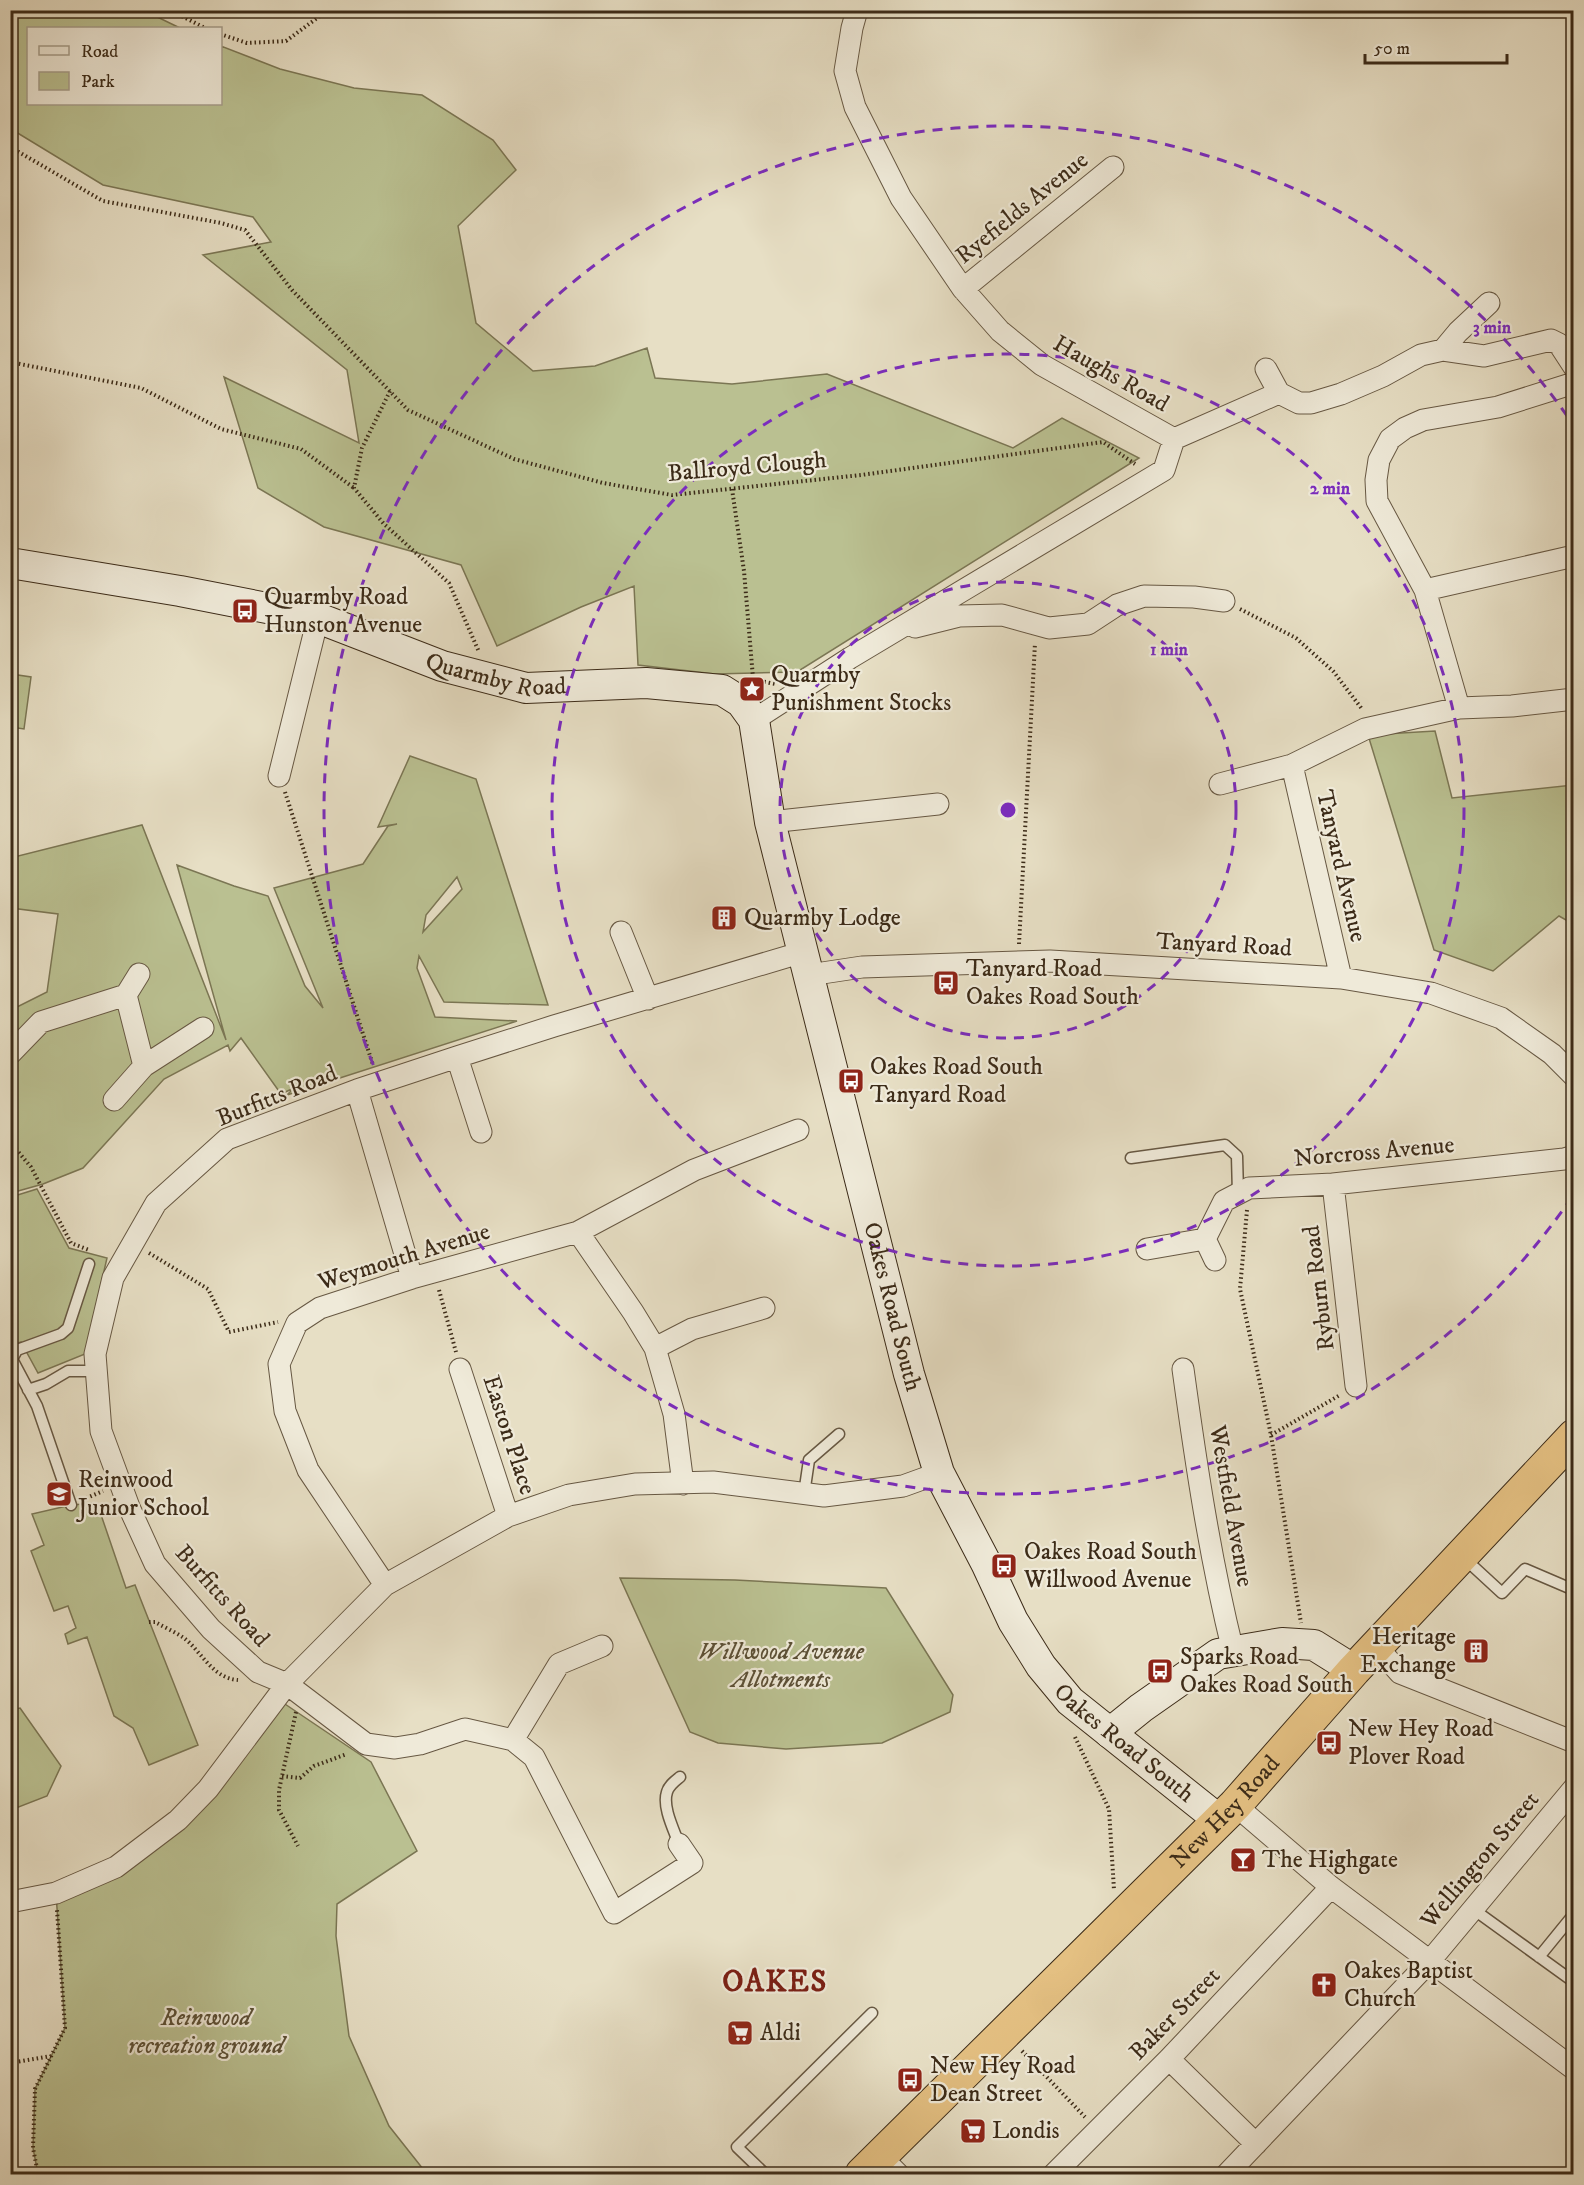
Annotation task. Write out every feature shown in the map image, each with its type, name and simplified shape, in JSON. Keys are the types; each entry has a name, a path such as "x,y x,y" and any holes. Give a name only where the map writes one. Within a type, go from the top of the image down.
{"highway":[{"name":"New Hey Road","path":"881,2169 1004,2034 1227,1812 1376,1646 1574,1436"}],"street":[{"name":"Haughs Road","path":"850,658 1164,470 1174,439 1042,365 1000,332 963,289 901,198 855,107 844,71 857,10"},
{"name":"Ryefields Avenue","path":"963,289 1113,167"},
{"path":"1443,350 1458,332 1489,303"},
{"path":"1266,369 1279,393 1299,403 1311,403 1341,394 1421,356 1443,350 1484,356 1551,340 1559,344 1574,367"},
{"path":"1459,708 1425,590 1377,501 1376,480 1379,460 1390,439 1405,428 1423,420 1498,407 1574,382"},
{"path":"1174,439 1279,393"},
{"path":"1425,590 1574,555"},
{"name":"Quarmby Road","path":"10,562 180,591 318,618 442,666 526,688 646,683 722,690 749,700"},
{"name":"Haughs Road","path":"749,700 850,658 920,624 960,616 1002,615 1049,628 1088,624 1116,605 1144,596 1194,597 1224,601"},
{"path":"279,776 318,618"},
{"path":"1220,784 1292,765 1365,729 1459,708 1512,706 1574,699"},
{"name":"Oakes Road South","path":"749,700 762,758 770,822 909,1374 939,1473 1013,1621 1041,1666 1070,1701 1177,1785 1227,1812"},
{"name":"Tanyard Avenue","path":"1292,765 1341,978"},
{"path":"770,822 938,804"},
{"path":"621,933 648,999"},
{"name":"Tanyard Road","path":"806,963 862,967 1050,961 1341,978 1431,993 1500,1018 1552,1054 1574,1077"},
{"name":"Burfitts Road","path":"366,1744 293,1688 258,1672 211,1629 155,1564 120,1484 101,1431 95,1354 112,1278 156,1203 227,1139 357,1090 554,1026 648,999 806,963"},
{"path":"10,1054 41,1022 126,995 139,974"},
{"path":"126,995 144,1066"},
{"path":"114,1100 144,1066 203,1028"},
{"path":"457,1057 481,1132"},
{"path":"357,1090 412,1278"},
{"name":"Weymouth Avenue","path":"385,1585 308,1470 285,1411 279,1364 297,1323 320,1308 412,1278 578,1232 694,1170 798,1130"},
{"name":"Norcross Avenue","path":"1243,1191 1333,1184 1564,1159 1574,1156"},
{"name":"Ryburn Road","path":"1333,1184 1356,1386"},
{"path":"1205,1239 1224,1201 1243,1191"},
{"path":"578,1232 655,1348 675,1414 683,1484"},
{"path":"1147,1249 1205,1239"},
{"path":"1205,1239 1215,1260"},
{"path":"655,1348 692,1329 764,1308"},
{"name":"Easton Place","path":"460,1369 508,1516"},
{"name":"Westfield Avenue","path":"1183,1369 1204,1508 1233,1651"},
{"path":"10,1902 56,1893 116,1867 178,1820 208,1789 293,1688 385,1585 508,1516 569,1494 635,1485 713,1482 824,1496 903,1486 939,1473"},
{"path":"1110,1732 1141,1707 1218,1654 1282,1643 1314,1645 1354,1670"},
{"path":"513,1740 559,1664 602,1646"},
{"path":"1376,1646 1400,1673 1574,1742"},
{"path":"366,1744 395,1748 420,1744 465,1729 513,1740 534,1757 614,1913 692,1863 679,1844"},
{"name":"Wellington Street","path":"1227,2175 1428,1962 1574,1788"},
{"path":"1227,1812 1574,2069"},
{"name":"Baker Street","path":"1054,2175 1097,2129 1169,2059 1331,1887"},
{"path":"1169,2059 1256,2144"}],"lane":[{"path":"1131,1158 1225,1145 1237,1156 1243,1191"},
{"path":"71,1505 37,1406 12,1359 17,1350 62,1334 68,1328 90,1264"},
{"path":"28,1390 46,1384 68,1371 96,1371"},
{"path":"804,1494 809,1460 839,1434"},
{"path":"1461,1556 1502,1593 1525,1569 1574,1590"},
{"path":"679,1844 671,1822 666,1794 670,1786 680,1777"},
{"path":"1473,1909 1574,1982"},
{"path":"1539,1957 1574,1914"},
{"path":"765,2175 737,2146 872,2013"}],"path":[{"path":"170,10 203,27"},
{"path":"222,35 247,44 286,41 328,10"},
{"name":"Ballroyd Clough","path":"10,147 103,201 221,223 245,230 292,290 408,410 514,459 603,483 672,495 861,475 1103,442 1153,476"},
{"path":"10,362 141,388 221,429 301,449 354,488 384,524 449,583 490,680"},
{"path":"354,488 362,448 390,392"},
{"path":"732,488 744,571 749,700"},
{"path":"1224,601 1296,638 1333,671 1375,727"},
{"path":"1018,962 1036,624"},
{"path":"279,776 379,1083"},
{"path":"10,1142 31,1167 71,1243 92,1252"},
{"path":"1243,1191 1240,1289 1271,1435 1304,1644"},
{"path":"133,1243 208,1289 229,1332 309,1316"},
{"path":"434,1272 460,1369"},
{"path":"1271,1435 1356,1386"},
{"path":"71,1505 120,1484"},
{"path":"293,1688 279,1790 279,1810 298,1846"},
{"path":"1070,1701 1074,1735 1109,1809 1116,1923"},
{"path":"282,1776 300,1778 314,1766 341,1758 366,1744"},
{"path":"38,2175 33,2148 35,2088 65,2028 56,1893"},
{"path":"1004,2034 1097,2129"},
{"path":"10,2063 51,2056"}],"green space":[{"path":"10,11 145,11 178,27 27,27 27,105 222,105 222,46 280,69 354,88 422,95 493,140 516,170 458,226 476,323 533,371 595,366 647,348 655,378 732,384 827,374 1013,448 1062,418 1139,458 797,672 715,674 638,665 634,586 581,607 497,646 461,565 324,527 258,488 224,377 359,443 347,370 203,255 271,242 253,217 103,185 11,129"},
{"path":"11,674 31,677 24,729 11,727"},
{"path":"1435,731 1452,798 1573,785 1573,924 1559,916 1493,971 1434,950 1368,735"},
{"path":"410,756 476,779 548,1005 444,1002 419,956 417,968 435,1017 517,1021 287,1095 294,1088 281,1094 241,1038 230,1051 228,1045 164,1079 83,1168 43,1184 11,1193 11,1010 47,992 58,914 11,908 10,858 142,825 226,1040 177,865 268,896 305,986 323,1008 274,888 363,864 388,826 397,824 378,827","holes":["457,877 462,889 423,932 426,915"]},
{"path":"37,1189 69,1248 107,1258 85,1354 38,1373 21,1342 11,1346 11,1197"},
{"path":"97,1503 126,1588 135,1585 198,1745 149,1765 133,1728 114,1716 87,1637 68,1644 65,1634 76,1628 68,1606 54,1611 31,1551 44,1545 32,1514 71,1505"},
{"name":"Willwood Avenue Allotments","path":"620,1578 735,1580 886,1588 953,1695 950,1712 882,1743 786,1749 718,1743 690,1732"},
{"name":"Reinwood recreation ground","path":"276,1698 371,1762 417,1851 337,1904 336,1936 349,2036 389,2126 427,2174 38,2174 33,2148 35,2089 65,2028 56,1893 178,1820"},
{"path":"20,1708 61,1766 47,1796 11,1810 11,1710"}],"place":[{"name":"Quarmby Road Hunston Avenue","path":"245,611"},
{"name":"Quarmby Punishment Stocks","path":"752,689"},
{"name":"Quarmby Lodge","path":"724,918"},
{"name":"Tanyard Road Oakes Road South","path":"946,983"},
{"name":"Oakes Road South Tanyard Road","path":"851,1081"},
{"name":"Reinwood Junior School","path":"59,1494"},
{"name":"Oakes Road South Willwood Avenue","path":"1004,1566"},
{"name":"Heritage Exchange","path":"1476,1651"},
{"name":"Sparks Road Oakes Road South","path":"1160,1671"},
{"name":"New Hey Road Plover Road","path":"1329,1743"},
{"name":"The Highgate","path":"1243,1860"},
{"name":"Oakes Baptist Church","path":"1324,1985"},
{"name":"Aldi","path":"740,2033"},
{"name":"New Hey Road Dean Street","path":"910,2080"},
{"name":"Londis","path":"973,2131"}],"district":[{"name":"OAKES","path":"775,1982"}]}
